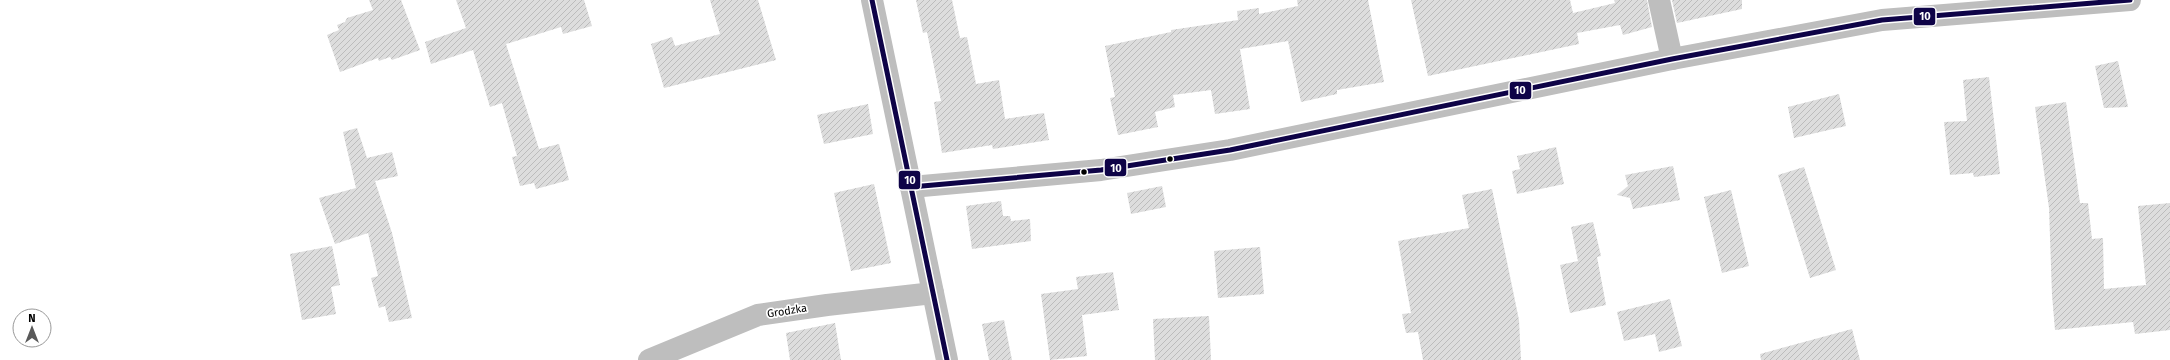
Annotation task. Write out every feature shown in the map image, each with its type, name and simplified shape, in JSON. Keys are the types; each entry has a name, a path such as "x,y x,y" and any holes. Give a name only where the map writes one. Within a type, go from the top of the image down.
{"street":[{"path":"872,0 947,360"},
{"path":"1659,0 1672,59"},
{"path":"911,187 1101,170 1230,150 1672,59 1882,20 2130,0"},
{"name":"Grodzka","path":"649,360 758,315 827,305 933,293"}],"building":[{"path":"369,0 401,0 420,50 392,60 390,57 379,61 378,58 340,72 327,35 339,30 337,25 345,22 347,18 373,10"},
{"path":"456,0 584,0 592,26 563,34 561,27 506,44 539,149 559,144 569,180 536,189 534,183 520,186 512,157 517,156 502,103 490,107 473,50 431,64 425,42 466,28"},
{"path":"710,0 758,0 776,60 664,88 651,44 672,37 675,46 720,34"},
{"path":"916,0 952,0 960,38 967,37 976,84 999,80 1005,119 1044,113 1049,140 993,149 992,145 942,153 934,102 941,101 927,32 923,33"},
{"path":"1297,0 1368,0 1384,82 1337,90 1337,94 1301,102 1288,41 1240,49 1250,109 1215,114 1211,90 1173,95 1175,107 1155,112 1158,127 1118,135 1110,98 1115,97 1105,46 1171,32 1171,30 1238,20 1237,11 1259,8 1259,14 1298,6"},
{"path":"1411,0 1570,0 1573,13 1615,3 1614,0 1647,0 1652,27 1623,35 1620,25 1577,33 1579,44 1428,76"},
{"path":"1672,0 1742,0 1742,9 1677,23"},
{"path":"2118,61 2128,107 2104,108 2095,66"},
{"path":"1989,77 2000,174 1974,177 1973,173 1950,175 1944,122 1967,121 1963,80"},
{"path":"1839,94 1846,126 1794,138 1788,107"},
{"path":"2066,102 2080,203 2088,203 2092,239 2103,238 2104,289 2146,285 2138,206 2170,203 2170,330 2135,334 2133,322 2055,330 2052,295 2049,208 2035,107"},
{"path":"868,104 873,134 824,144 817,115"},
{"path":"357,128 367,158 392,152 398,176 375,181 392,233 412,318 389,322 385,306 379,308 371,278 378,276 368,233 335,244 319,198 356,188 343,132"},
{"path":"1556,147 1564,184 1517,194 1512,171 1520,169 1517,156"},
{"path":"1673,166 1680,200 1633,209 1630,198 1617,195 1628,186 1625,175"},
{"path":"1804,167 1836,270 1810,278 1778,175"},
{"path":"874,184 891,263 851,271 834,193"},
{"path":"1162,186 1166,207 1131,214 1127,193"},
{"path":"1492,189 1519,320 1521,360 1423,360 1418,332 1406,333 1402,314 1411,313 1398,241 1469,228 1462,195"},
{"path":"1731,190 1749,266 1722,273 1704,197"},
{"path":"1001,201 1003,216 1010,216 1011,221 1030,219 1031,241 972,249 966,206"},
{"path":"1593,222 1601,256 1597,257 1606,305 1570,313 1560,265 1578,261 1571,227"},
{"path":"332,246 340,285 331,287 336,314 302,320 290,254"},
{"path":"1260,247 1264,294 1218,298 1214,251"},
{"path":"1113,272 1119,310 1082,315 1087,356 1050,360 1041,294 1078,289 1076,277"},
{"path":"1670,299 1682,346 1659,352 1655,334 1624,341 1617,312"},
{"path":"1209,316 1211,360 1155,360 1153,319"},
{"path":"1004,320 1012,360 989,360 982,324"},
{"path":"835,323 841,360 790,360 786,333"},
{"path":"1852,329 1860,360 1761,360 1760,354"}],"transit line":[{"name":"10","path":"872,0 947,360"},
{"name":"10","path":"911,187 1101,170 1230,150 1672,59 1882,20 2130,0"}]}
